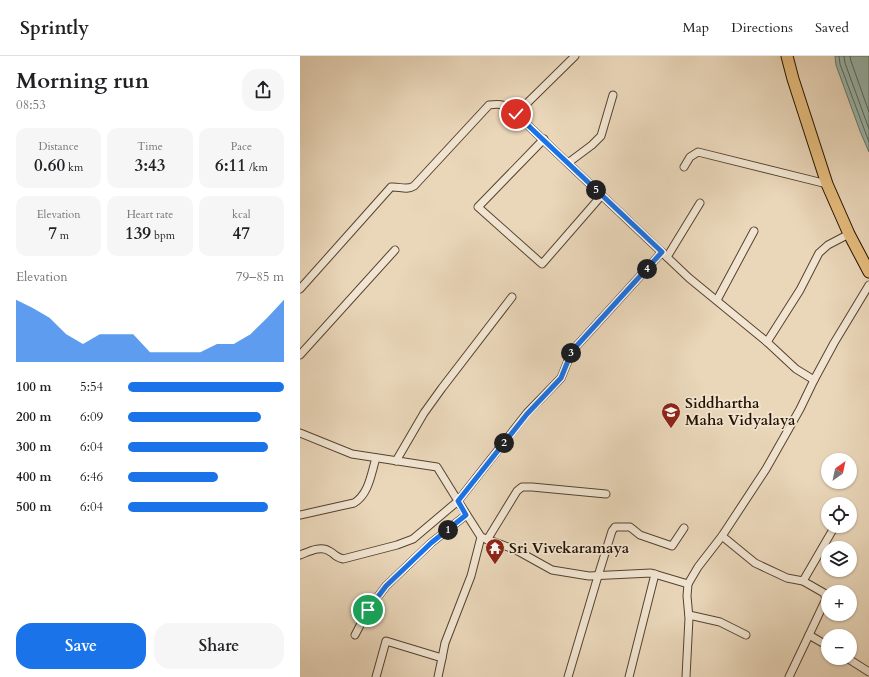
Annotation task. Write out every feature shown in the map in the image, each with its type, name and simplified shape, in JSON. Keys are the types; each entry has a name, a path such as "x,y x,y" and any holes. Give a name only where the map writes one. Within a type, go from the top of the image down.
{"main road":[{"path":"787,56 827,184 849,234 869,272"}],"street":[{"path":"516,114 575,56"},
{"path":"568,163 592,145 601,136 613,95"},
{"path":"300,289 391,187 407,189 414,186 489,105 505,105 544,140 689,278 767,342 796,369 814,380"},
{"path":"544,140 478,207 542,264 602,195"},
{"path":"684,167 690,157 698,152 827,184"},
{"path":"300,554 321,548 329,550 335,557 343,559 397,545 412,538 458,501 527,414 561,378 572,351 665,255 700,203"},
{"path":"717,300 754,231"},
{"path":"767,342 800,290 819,253 828,245 849,234"},
{"path":"300,355 395,250"},
{"path":"686,677 689,615 687,596 688,584 698,567 722,536 766,469 800,409 834,343 869,285"},
{"path":"396,461 424,413 512,297"},
{"path":"300,433 352,454 437,467 466,515 484,538 516,550 552,570 589,576 651,573 688,584"},
{"path":"300,514 354,503 360,499 366,491 376,458"},
{"path":"438,677 445,643 484,538 516,491 522,487 532,486 606,494"},
{"path":"355,635 368,610 386,586 431,543 466,515"},
{"path":"568,677 612,531 615,527 630,527 640,535 672,546 684,528"},
{"path":"803,581 831,533"},
{"path":"722,536 755,562 787,578 803,581 824,593 826,599 788,677"},
{"path":"629,677 655,574"},
{"path":"689,615 720,622 746,635"},
{"path":"809,634 821,642"},
{"path":"376,677 386,641 442,658"},
{"path":"857,664 869,672"}],"water":[{"path":"835,56 869,56 869,152 836,65"}],"place":[{"name":"Siddhartha Maha Vidyalaya","path":"671,429"},
{"name":"Sri Vivekaramaya","path":"495,565"}],"route":[{"path":"368,610 386,586 431,543 466,515 458,501 527,414 561,378 572,351 662,252 516,114"}]}
